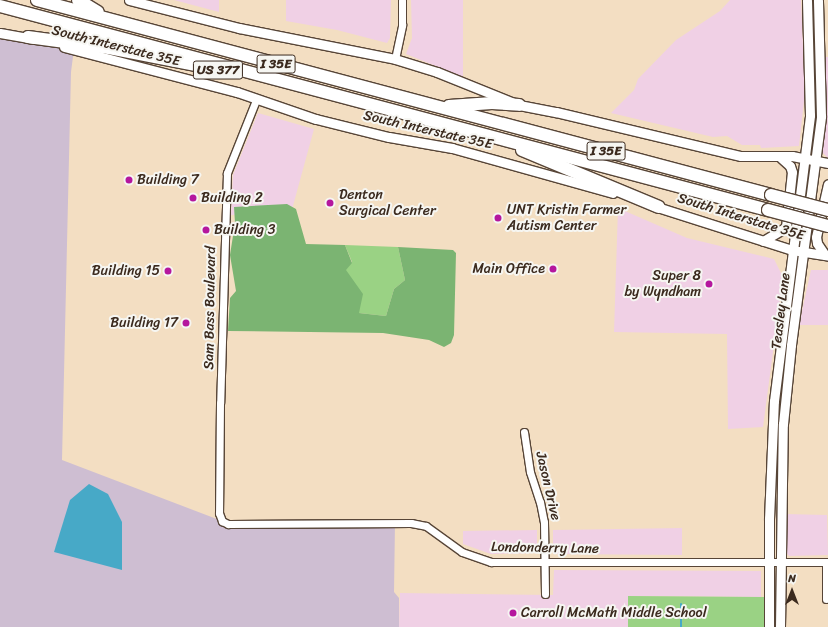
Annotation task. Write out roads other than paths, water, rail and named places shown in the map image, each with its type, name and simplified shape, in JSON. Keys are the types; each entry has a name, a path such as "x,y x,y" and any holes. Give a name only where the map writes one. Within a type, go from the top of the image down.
{"highway":[{"name":"I 35E","path":"37,0 828,210"},
{"path":"78,0 111,20"},
{"name":"I 35E","path":"0,6 270,76 828,226"},
{"name":"US 377","path":"24,37 71,42 224,71 270,76"},
{"path":"441,107 492,103 519,106"},
{"path":"504,140 540,159 659,207"}],"main road":[{"path":"129,0 239,28 394,59 436,72 519,106 556,112 741,156 805,159 828,163"},
{"name":"Teasley Lane","path":"769,627 772,423 792,250 810,115 810,66 807,0"},
{"name":"Teasley Lane","path":"780,627 783,424 802,252 816,160 821,105 818,0"},
{"name":"South Interstate 35E","path":"0,33 24,37 237,92 256,100 316,119 475,154 659,207 792,250 827,256"},
{"path":"810,66 820,66"},
{"path":"764,240 786,227 792,172 790,166 781,158"},
{"path":"827,256 817,243 816,237 828,184"},
{"path":"772,423 783,424"}],"street":[{"path":"394,59 402,24 402,0"},
{"name":"Sam Bass Boulevard","path":"224,522 219,513 220,409 227,174 256,100"},
{"name":"Jason Drive","path":"524,432 530,472 540,502 544,522 546,562 545,594"},
{"name":"Londonderry Lane","path":"224,522 228,524 411,523 426,526 462,552 491,562 827,562"},
{"path":"826,599 827,562"}],"water":[{"path":"89,484 108,494 122,522 122,570 54,552 70,500"}],"waterway":[{"path":"681,604 681,627"}],"place":[{"name":"Building 7","path":"129,180"},
{"name":"Building 2","path":"193,198"},
{"name":"Denton Surgical Center","path":"330,203"},
{"name":"UNT Kristin Farmer Autism Center","path":"498,218"},
{"name":"Building 3","path":"206,230"},
{"name":"Main Office","path":"553,269"},
{"name":"Building 15","path":"168,271"},
{"name":"Super 8 by Wyndham","path":"709,284"},
{"name":"Building 17","path":"186,323"},
{"name":"Carroll McMath Middle School","path":"513,613"}]}
